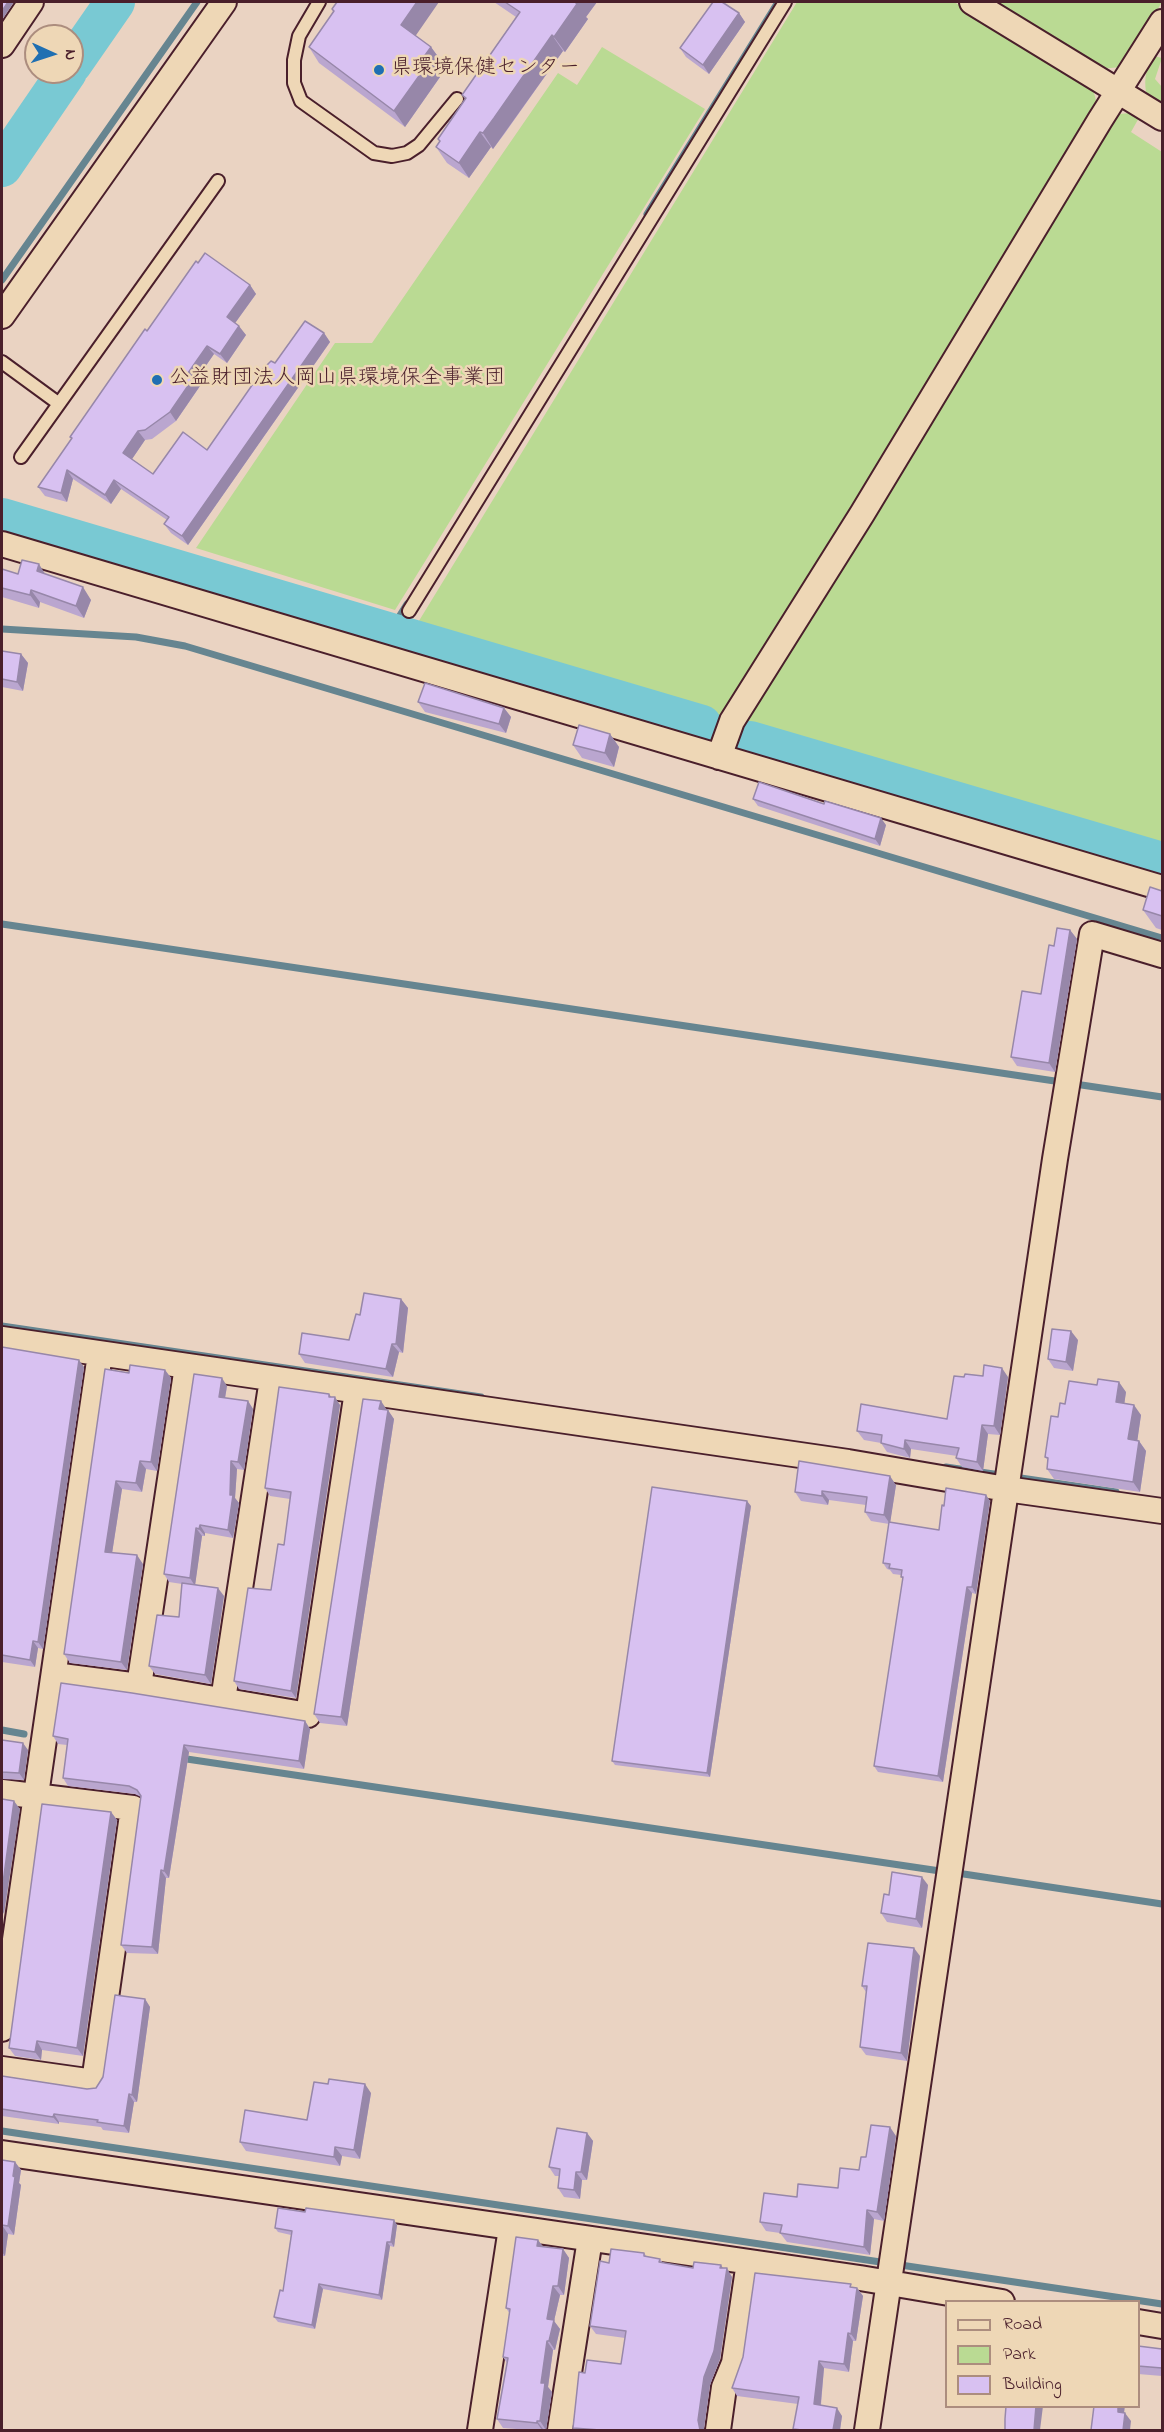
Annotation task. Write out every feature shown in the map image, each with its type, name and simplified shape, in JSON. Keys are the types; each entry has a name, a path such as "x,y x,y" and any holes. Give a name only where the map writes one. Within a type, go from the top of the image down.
{"street":[{"path":"2,45 32,2"},
{"path":"2,316 224,2"},
{"path":"972,2 1162,118"},
{"path":"719,756 732,721 862,514 1162,22"},
{"path":"2,544 1162,888"},
{"path":"867,2430 1067,1084 1092,934 1162,955"},
{"path":"2,1339 848,1462 1008,1479 1162,1511"},
{"path":"2,2029 100,1354"},
{"path":"139,1686 186,1366"},
{"path":"223,1700 272,1379"},
{"path":"54,1675 139,1686 308,1714 357,1391"},
{"path":"2,1792 134,1808 94,2082 2,2068"},
{"path":"2,2153 749,2262 891,2270 998,2300"},
{"path":"480,2430 511,2228"},
{"path":"560,2430 590,2240"},
{"path":"718,2430 724,2387 734,2363 749,2262"},
{"path":"1140,2322 1162,2326"}],"lane":[{"path":"319,2 299,36 294,60 294,83 301,101 374,153 392,156 407,153 419,145 457,99"},
{"path":"409,611 786,2"},
{"path":"21,457 218,181"},
{"path":"2,362 58,403"}],"green space":[{"path":"797,2 954,2 1080,77 1093,92 1096,111 719,721 414,629"},
{"path":"985,2 1162,2 1121,67 1100,69"},
{"path":"602,47 705,109 395,610 196,548 335,343 372,343 558,73 577,85"},
{"path":"1154,56 1162,58 1155,79 1162,87 1162,104 1146,92 1146,73"},
{"path":"1131,113 1140,116 1131,132 1162,152 1162,852 740,725 1109,124 1119,114"}],"building":[{"path":"2,2 8,2 2,11"},
{"name":"県環境保健センター","path":"337,2 417,2 401,25 431,47 423,58 429,62 394,111 309,47 334,11 332,9"},
{"path":"505,2 575,2 577,4 459,163 436,147 440,141 438,139 466,98 462,95 520,12"},
{"path":"713,2 722,2 739,13 703,65 680,48"},
{"path":"205,253 250,285 227,317 239,326 220,354 207,346 188,373 194,377 170,412 145,430 138,431 123,453 153,474 183,432 207,450 264,368 271,361 275,363 305,321 324,333 182,536 164,524 169,517 114,480 105,495 67,470 61,493 38,487 145,329 147,331 196,261 198,263"},
{"path":"22,560 39,564 37,571 83,587 76,606 31,590 30,595 2,588 2,569 18,574"},
{"path":"2,651 21,654 17,682 2,679"},
{"path":"425,683 504,708 499,724 418,702"},
{"path":"579,725 610,734 605,753 573,745"},
{"path":"759,782 824,804 825,801 881,818 875,839 753,799"},
{"path":"1150,887 1162,891 1162,916 1143,910"},
{"path":"1057,928 1070,930 1049,1063 1011,1057 1022,991 1041,994 1049,945 1054,946"},
{"path":"364,1293 401,1299 396,1344 392,1344 386,1369 299,1354 302,1333 349,1340 356,1314 360,1315"},
{"path":"1052,1329 1071,1331 1066,1362 1048,1359"},
{"path":"2,1347 79,1360 38,1642 33,1641 30,1660 2,1655"},
{"path":"130,1365 165,1370 151,1462 140,1461 136,1483 116,1481 105,1552 137,1555 121,1662 64,1654 105,1369 129,1373"},
{"path":"984,1365 1002,1368 994,1426 982,1425 977,1462 956,1458 959,1448 905,1440 904,1449 881,1443 882,1435 857,1431 861,1404 947,1419 954,1376 964,1377 965,1374 983,1376"},
{"path":"194,1374 222,1378 219,1397 248,1401 238,1462 231,1461 230,1495 233,1495 228,1530 200,1525 199,1529 196,1528 190,1578 164,1574"},
{"path":"1098,1379 1119,1382 1116,1402 1134,1405 1128,1439 1139,1441 1133,1482 1047,1469 1048,1458 1045,1457 1051,1416 1058,1417 1060,1403 1065,1404 1069,1381 1097,1385"},
{"path":"279,1387 329,1394 329,1397 335,1397 291,1691 234,1681 248,1588 271,1590 278,1544 284,1545 291,1492 265,1488"},
{"path":"363,1399 381,1401 379,1409 388,1410 341,1717 314,1714"},
{"path":"799,1461 890,1476 884,1515 865,1512 867,1497 822,1491 822,1496 795,1492"},
{"path":"652,1487 747,1501 707,1773 612,1761"},
{"path":"946,1488 986,1495 972,1587 967,1587 938,1776 874,1766 903,1577 901,1577 902,1570 889,1568 890,1564 883,1563 889,1522 939,1530"},
{"path":"182,1583 218,1588 205,1675 149,1666 157,1615 179,1617"},
{"path":"61,1683 305,1721 299,1761 184,1745 164,1871 161,1870 152,1947 121,1945 141,1796 137,1790 129,1786 63,1778 68,1739 53,1736"},
{"path":"2,1740 23,1743 19,1773 2,1772"},
{"path":"2,1799 14,1801 2,1890"},
{"path":"42,1804 111,1812 77,2048 37,2041 35,2052 9,2048"},
{"path":"892,1872 922,1877 916,1919 881,1913 884,1894 889,1895"},
{"path":"868,1943 914,1948 901,2053 860,2047 867,1986 862,1986"},
{"path":"115,1995 145,1999 132,2095 129,2094 124,2126 97,2122 98,2120 54,2114 53,2117 2,2109 2,2076 87,2089 96,2088 103,2077"},
{"path":"329,2079 365,2084 354,2150 335,2147 334,2157 240,2142 245,2110 307,2120 314,2082 328,2084"},
{"path":"871,2125 890,2127 877,2212 867,2210 864,2247 780,2233 782,2225 760,2222 764,2193 797,2197 798,2184 838,2188 840,2168 859,2170 861,2157 866,2157"},
{"path":"557,2128 587,2133 581,2172 576,2172 574,2190 558,2188 560,2169 549,2167"},
{"path":"2,2160 15,2162 8,2226 2,2225"},
{"path":"278,2208 305,2212 306,2208 394,2220 391,2242 387,2242 379,2295 319,2284 312,2325 274,2317 280,2290 283,2291 292,2231 275,2228"},
{"path":"516,2237 538,2240 537,2246 563,2249 558,2286 553,2286 547,2319 554,2320 549,2341 547,2341 541,2383 545,2383 540,2421 537,2423 497,2419 508,2358 503,2357 510,2309 506,2308"},
{"path":"611,2249 644,2253 644,2256 660,2259 659,2262 693,2268 694,2262 721,2265 720,2268 727,2268 714,2351 704,2377 698,2420 700,2430 573,2428 579,2372 585,2373 587,2360 621,2364 626,2331 590,2326 600,2261 609,2263"},
{"path":"755,2273 851,2284 850,2287 857,2288 851,2334 848,2333 844,2364 819,2361 814,2404 837,2408 833,2430 793,2429 799,2397 732,2388 743,2357"},
{"path":"1140,2346 1162,2349 1162,2368 1140,2366"},
{"path":"1006,2408 1036,2408 1034,2430 1005,2430"},
{"path":"1094,2408 1118,2408 1118,2412 1125,2413 1123,2430 1091,2430"}],"waterway":[{"path":"84,47 115,2"},
{"path":"2,280 197,2"},
{"path":"647,214 778,2"},
{"path":"2,167 59,84"},
{"path":"2,518 702,725"},
{"path":"389,633 407,604"},
{"path":"2,629 136,637 185,646 1162,938"},
{"path":"750,741 1162,862"},
{"path":"2,924 1162,1097"},
{"path":"2,1326 481,1397"},
{"path":"946,1467 1116,1492"},
{"path":"2,1730 24,1734"},
{"path":"180,1758 940,1871"},
{"path":"957,1873 1162,1904"},
{"path":"2,2131 1135,2300"},
{"path":"1140,2301 1162,2304"}],"place":[{"name":"県環境保健センター","path":"379,70"},
{"name":"公益財団法人岡山県環境保全事業団","path":"157,380"}]}
